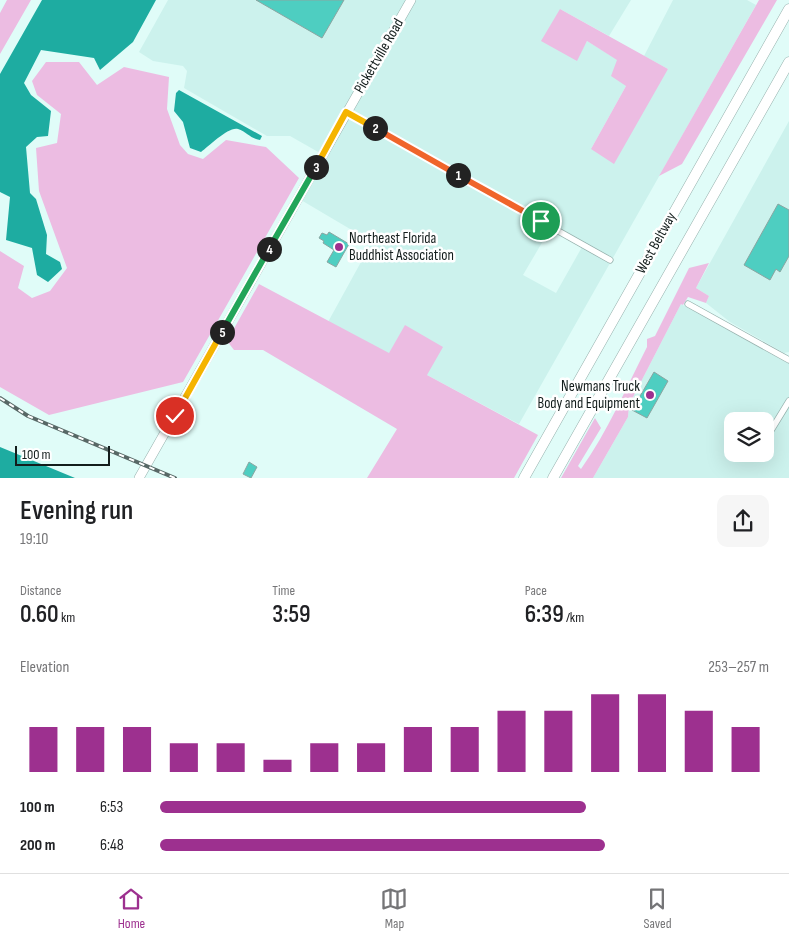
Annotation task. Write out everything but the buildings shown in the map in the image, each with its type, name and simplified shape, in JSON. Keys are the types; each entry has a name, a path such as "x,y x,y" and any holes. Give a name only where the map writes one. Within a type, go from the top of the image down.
{"highway":[{"name":"West Beltway","path":"524,478 789,9"},
{"name":"West Beltway","path":"553,478 789,62"}],"street":[{"name":"Pickettville Road","path":"139,478 411,0"},
{"path":"346,112 610,260"},
{"path":"688,304 789,360"},
{"path":"774,426 789,401"}],"shaded area":[{"path":"7,0 31,0 0,54 0,13"},
{"path":"168,0 407,0 320,153 290,136 267,136 184,88 187,71 183,66 153,61 139,52"},
{"path":"416,0 631,0 609,36 560,9 576,61 587,41 618,60 626,86 591,149 668,69 644,56 673,0 747,0 756,5 519,424 427,375 405,326 389,354 328,322 372,242 301,200","holes":["550,229 582,247 556,293 523,275"]},
{"path":"759,0 777,0 682,164 659,176"},
{"path":"560,9 668,69 614,164 591,149 626,86 611,76 617,60 587,41 577,61 541,41"},
{"path":"46,62 79,62 97,85 124,67 169,77 167,109 180,145 188,154 203,159 226,140 266,147 299,178 183,382 49,415 0,387 0,251 24,266 18,288 32,298 50,291 67,268 39,191 36,148 57,143 61,114 37,95 32,81"},
{"path":"789,121 789,352 784,353 730,322 706,303 709,296 696,288"},
{"path":"709,263 696,288 709,296 706,303 688,297 683,305 681,304 629,405 628,417 593,478 561,478 595,418 601,428 578,466 581,469 591,455 647,347 647,339 655,336 689,268"},
{"path":"259,284 389,353 405,325 443,347 427,375 538,435 514,478 367,478 397,429 263,350 234,350 227,341"},
{"path":"681,304 789,364 789,478 593,478 628,417 629,405"}],"water":[{"path":"42,0 156,0 133,42 100,70 94,58 41,50 24,83 31,95 51,111 48,136 37,137 26,147 30,193 36,199 47,235 46,254 60,262 62,269 48,282 37,275 32,248 6,240 10,197 0,192 0,74"},
{"path":"179,90 262,136 260,140 241,130 234,129 224,133 201,152 190,148 183,122 174,111 176,93"},
{"path":"0,447 75,478 0,478"}],"railway":[{"path":"0,398 28,416 175,478"}],"place":[{"name":"Northeast Florida Buddhist Association","path":"339,247"},
{"name":"Newmans Truck Body and Equipment","path":"650,395"}],"route":[{"path":"175,416 346,112 541,221"}]}
